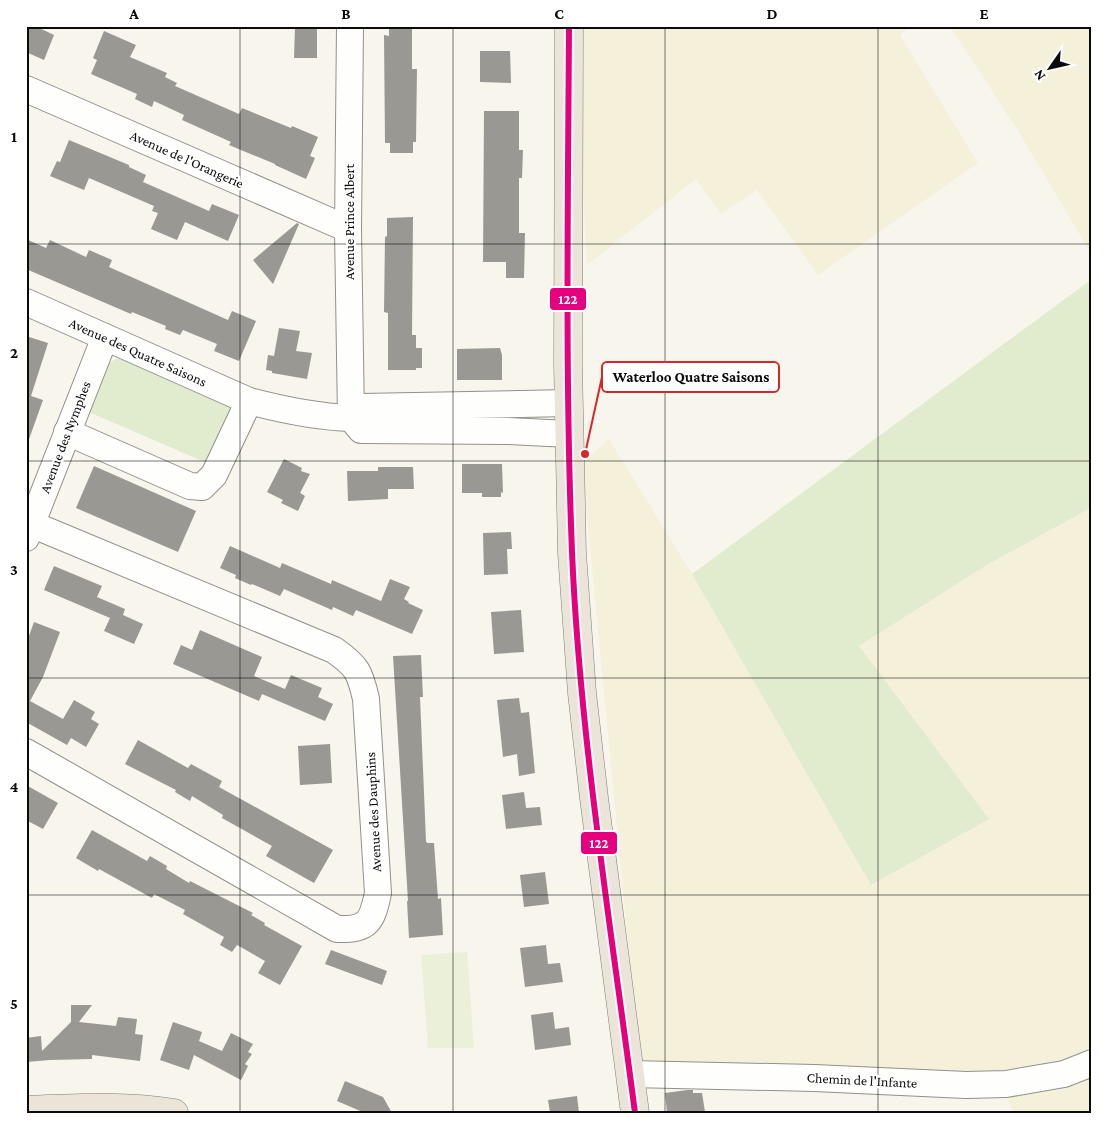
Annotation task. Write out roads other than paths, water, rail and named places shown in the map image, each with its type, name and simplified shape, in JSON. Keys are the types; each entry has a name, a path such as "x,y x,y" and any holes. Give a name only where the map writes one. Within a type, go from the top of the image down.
{"main road":[{"path":"569,26 568,364 572,553 582,692 635,1113"},
{"path":"26,1110 88,1108 155,1110 174,1113"}],"street":[{"name":"Avenue Prince Albert","path":"350,26 348,229 351,418"},
{"name":"Avenue de l'Orangerie","path":"26,89 348,229"},
{"name":"Avenue des Quatre Saisons","path":"26,302 249,402 320,417 351,418"},
{"name":"Avenue des Nymphes","path":"29,531 105,337"},
{"path":"67,432 190,486 202,486 214,475 249,402"},
{"path":"569,434 508,431 361,430 351,418 360,407 570,402"},
{"name":"Avenue des Dauphins","path":"26,752 337,929 354,930 366,924 375,908 378,893 366,698 361,679 350,661 334,650 29,531"},
{"name":"Chemin de l'Infante","path":"630,1074 814,1078 966,1085 1006,1084 1064,1074 1092,1063"}],"place":[{"name":"Waterloo Quatre Saisons","path":"585,454"}]}
